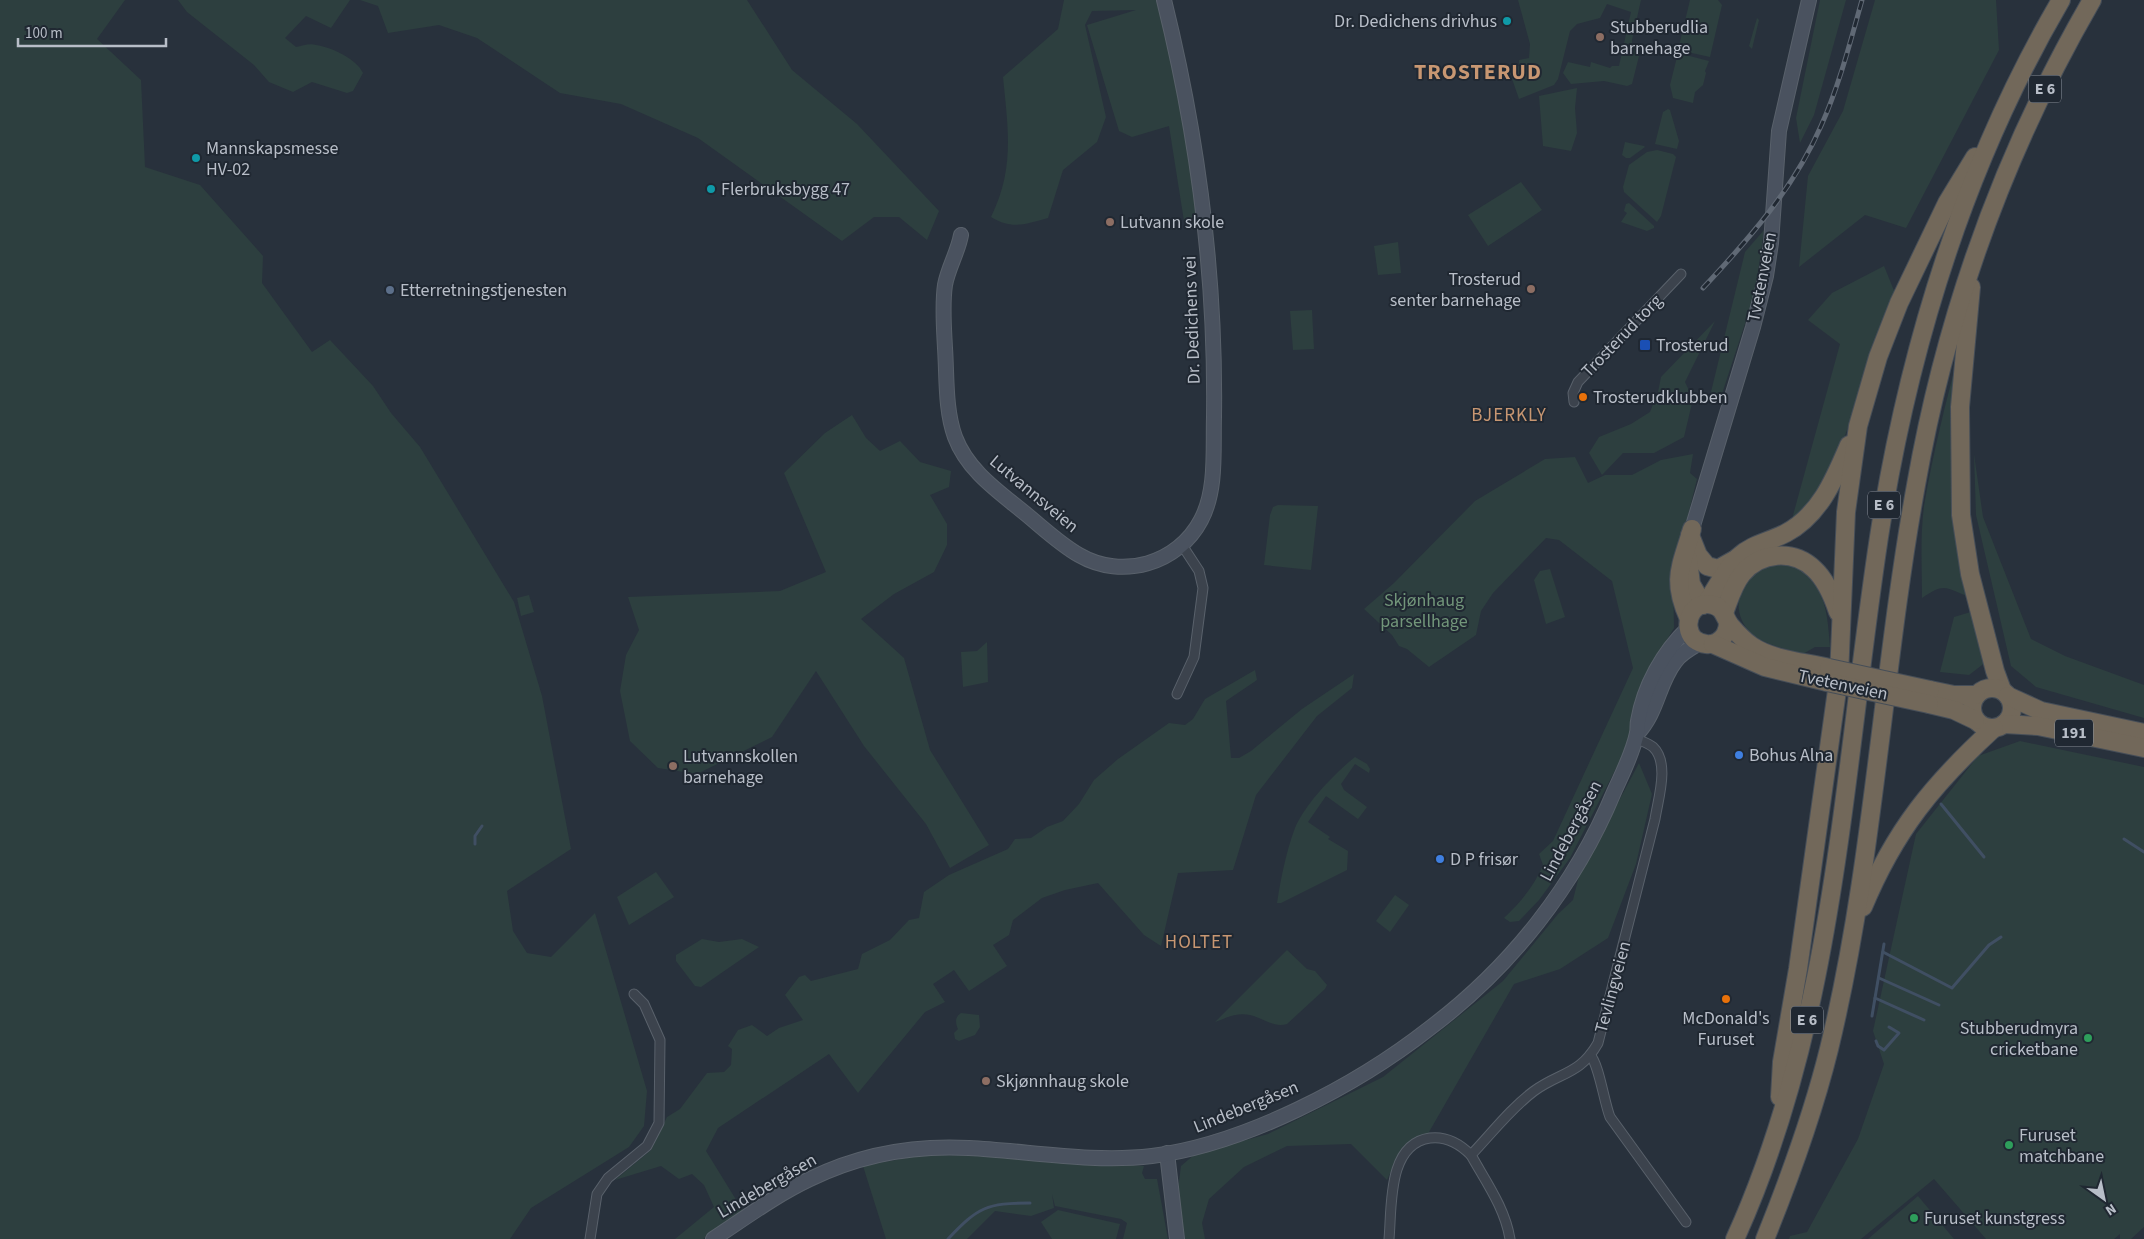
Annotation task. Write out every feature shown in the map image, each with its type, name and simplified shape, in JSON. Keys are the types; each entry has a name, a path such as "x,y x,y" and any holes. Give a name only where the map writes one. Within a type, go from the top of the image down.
{"highway":[{"name":"E 6","path":"1778,1125 1782,1062 1797,978 1839,676 1846,512 1858,426 1880,350 1908,281 1947,203 2003,112 2061,0"},
{"name":"E 6","path":"1765,1239 1791,1171 1822,1074 1837,1011 1852,933 1916,483 1941,368 1973,260 2000,189 2032,114 2092,0"},
{"name":"E 6","path":"1735,1239 1753,1197 1778,1125 1803,1040 1818,966 1835,860 1879,536 1897,438 1935,289 1964,207 2003,112"},
{"path":"1852,933 1885,857 1916,808 1954,764 2011,714 2011,702 1995,671 1970,574 1961,516 1960,406 1973,260"},
{"name":"E 6","path":"1704,605 1754,546 1781,535 1801,523 1824,496 1858,426"},
{"name":"E 6","path":"1690,537 1704,564 1713,569 1769,556 1783,555 1797,558 1809,565 1825,584 1840,619"},
{"name":"Tvetenveien","path":"1690,537 1692,584 1704,605 1716,606 1744,639 1762,651 1828,675"},
{"name":"Tvetenveien","path":"1690,537 1679,567 1678,579 1681,599 1692,637 1765,667 1828,675 1930,697 1975,720"},
{"path":"1707,644 1725,636 1726,618 1738,564"},
{"path":"1688,623 1692,613 1704,605"},
{"name":"191","path":"1976,694 1988,688 2005,693 2040,711 2144,733"},
{"path":"1975,720 1971,710 1976,694"},
{"name":"Tvetenveien","path":"1930,697 1976,694"},
{"name":"191","path":"1975,720 1985,727 2038,726 2144,748"}],"street":[{"name":"Dr. Dedichens vei","path":"1164,0 1187,95 1195,145 1206,233 1213,324 1214,412 1211,492 1202,518 1192,536 1182,544"},
{"name":"Tvetenveien","path":"1690,537 1764,284 1771,243 1779,131 1809,0"},
{"name":"Lutvannsveien","path":"961,235 945,285 944,318 949,417 954,436 968,461 998,492 1055,538 1086,559 1112,567 1133,567 1154,562 1182,544"},
{"name":"Trosterud torg","path":"1574,402 1573,393 1578,382 1681,274"},
{"path":"1177,694 1194,657 1203,588 1199,571 1182,544"},
{"name":"Lindebergåsen","path":"713,1239 808,1179 858,1160 885,1154 939,1148 1110,1157 1168,1153 1236,1135 1331,1091 1413,1041 1475,991 1514,952 1561,891 1579,863 1604,813 1636,736 1638,719 1656,669 1688,623"},
{"name":"Lindebergåsen","path":"1636,736 1648,722 1673,664 1685,652 1707,644"},
{"name":"Tevlingveien","path":"1636,736 1652,746 1658,754 1661,763 1655,819 1602,1031 1590,1055 1596,1062 1604,1102 1610,1117 1686,1222"},
{"path":"590,1239 597,1194 608,1178 647,1146 659,1123 660,1040 644,1004 634,994"},
{"path":"1471,1155 1535,1090 1574,1070 1590,1055"},
{"path":"1389,1239 1398,1163 1406,1151 1425,1139 1438,1138 1462,1146 1471,1155 1500,1206 1510,1239"},
{"path":"1168,1153 1177,1239"}],"green space":[{"path":"0,0 125,0 97,39 141,80 145,167 200,185 263,256 262,283 312,352 330,340 373,386 391,413 420,447 514,602 542,696 571,849 507,891 513,931 527,953 551,957 595,913 647,1091 644,1126 629,1147 531,1208 510,1239 0,1239"},
{"path":"178,0 350,0 331,28 306,16 285,38 296,47 314,44 336,51 355,63 363,73 353,91 347,93 312,82 293,92 269,82 254,65 187,12"},
{"path":"360,0 747,0 792,70 857,124 939,211 927,240 899,217 874,217 842,241 698,138 621,104 560,93 477,38 439,25 388,33 378,6"},
{"path":"1064,0 1156,0 1184,98 1197,226 1184,221 1169,126 1132,137 1119,131 1087,25 1136,10 1092,11 1085,25 1106,117 1097,142 1063,170 1048,218 1026,224 1012,225 991,217 999,199 1007,165 1008,131 1003,77 1058,29"},
{"path":"1518,0 1641,0 1632,40 1632,46 1639,56 1632,84 1627,86 1604,81 1571,84 1563,73 1568,62 1590,67 1591,62 1610,68 1612,66 1619,66 1631,12 1607,4 1600,18 1577,24 1570,31 1558,79 1554,85 1519,99 1509,70 1519,66 1519,60 1529,58 1530,44"},
{"path":"1690,0 1718,0 1722,5 1710,57 1678,50"},
{"path":"1820,0 1846,0 1814,115 1800,143 1796,118"},
{"path":"1875,0 1996,0 1999,50 1906,228 1865,215 1799,267 1808,176 1843,111"},
{"path":"1757,18 1759,20 1752,49 1749,46"},
{"path":"1678,53 1709,61 1703,85 1695,92 1693,103 1673,98 1670,85"},
{"path":"1577,88 1575,108 1577,133 1571,151 1543,146 1539,96"},
{"path":"1668,109 1670,110 1679,141 1677,149 1655,144 1663,112"},
{"path":"1625,142 1645,147 1630,158 1626,158 1622,155"},
{"path":"1657,150 1673,154 1676,157 1661,216 1657,222 1624,192 1623,187 1629,165 1647,152"},
{"path":"1521,182 1542,210 1488,246 1468,215"},
{"path":"1629,203 1654,228 1647,231 1621,222 1627,213 1624,211 1626,204"},
{"path":"1764,230 1755,293 1719,403 1710,396 1745,252"},
{"path":"1398,242 1401,273 1378,275 1374,246"},
{"path":"1884,266 1895,293 1834,467 1799,516 1792,519 1840,344 1808,320 1832,293"},
{"path":"1312,310 1314,349 1293,350 1290,311"},
{"path":"1715,321 1685,382 1693,399 1684,437 1654,453 1623,453 1602,475 1589,453 1599,437 1631,424 1650,412 1658,392 1661,377"},
{"path":"1960,349 1973,598 1947,588 1942,588 1922,598 1924,506 1931,466"},
{"path":"852,415 866,438 880,451 900,441 920,462 951,471 949,487 930,495 947,524 947,545 934,572 894,594 861,619 904,658 930,750 989,845 950,868 926,824 864,746 816,671 772,737 697,774 658,768 630,741 620,691 626,655 639,630 628,597 780,591 826,572 784,473 825,433"},
{"name":"Skjønhaug parsellhage","path":"1693,454 1690,473 1697,479 1673,575 1674,628 1647,673 1628,745 1570,858 1539,900 1519,921 1510,922 1504,918 1536,880 1543,865 1539,854 1553,841 1633,668 1612,581 1559,540 1546,538 1493,593 1481,611 1476,635 1429,667 1407,649 1399,646 1392,635 1364,609 1394,583 1475,501 1545,459 1575,457 1588,483 1605,475 1632,475 1661,460"},
{"path":"1974,454 1983,517 2031,639 2065,656 2144,685 2144,718 2036,687 2011,666 1976,515"},
{"path":"1278,505 1318,506 1311,570 1264,565 1270,515 1273,507"},
{"path":"1784,561 1798,569 1816,586 1825,607 1830,647 1815,647 1803,654 1763,641 1752,634 1745,626 1740,616 1739,596 1748,578 1767,564"},
{"path":"1550,569 1565,617 1546,624 1534,580 1540,571"},
{"path":"529,595 534,612 521,616 517,598"},
{"path":"1974,611 1986,662 1969,675 1940,672 1954,617"},
{"path":"987,642 988,682 963,687 961,652 977,651"},
{"path":"1255,670 1257,680 1226,701 1231,758 1239,758 1251,751 1302,709 1354,674 1352,688 1317,716 1256,795 1233,870 1178,873 1161,946 1144,935 1098,883 1065,890 1042,898 1013,920 1009,935 993,945 1007,966 969,991 954,970 933,984 945,1002 925,1012 858,1093 829,1054 718,1128 706,1151 743,1211 703,1239 675,1239 714,1207 704,1185 692,1174 679,1179 661,1166 615,1180 651,1150 667,1117 680,1109 707,1073 724,1072 731,1065 732,1049 728,1046 738,1030 752,1025 767,1036 779,1028 803,1020 785,995 799,977 805,975 811,981 858,969 862,954 890,940 909,920 919,918 924,892 949,875 1008,849 1015,839 1031,838 1047,827 1063,821 1079,804 1094,780 1118,759 1169,723 1185,725 1193,719 1205,699"},
{"path":"2020,741 2144,767 2144,1227 2131,1239 2120,1239 2120,1234 2114,1239 1986,1239 1934,1179 1861,1239 1789,1239 1790,1236 1807,1232 1858,1139 1884,1064 1873,1031 1916,834 1978,756"},
{"path":"1355,757 1367,764 1370,769 1369,773 1355,764 1341,784 1344,790 1367,807 1358,819 1326,796 1308,822 1330,837 1328,839 1348,851 1347,870 1281,903 1277,903 1286,856 1295,828 1306,809 1321,790"},
{"path":"1639,763 1652,794 1636,864 1608,938 1560,969 1514,984 1421,1146 1400,1159 1387,1180 1351,1144 1287,1146 1244,1167 1209,1199 1202,1223 1205,1239 1185,1239 1177,1196 1181,1166 1195,1154 1268,1134 1383,1077 1503,981 1558,914 1573,900 1579,876"},
{"path":"656,872 674,897 629,925 617,897"},
{"path":"1395,895 1409,905 1390,932 1376,921"},
{"path":"702,939 719,942 742,939 759,947 701,987 695,986 676,961 676,955"},
{"path":"1287,950 1307,969 1315,971 1327,985 1325,989 1287,1024 1277,1025 1245,1014 1215,1022"},
{"path":"961,1013 979,1015 980,1027 975,1035 959,1041 955,1039 954,1033 958,1029 956,1022"},
{"path":"923,1155 1011,1156 1144,1166 1142,1173 1145,1179 1157,1179 1168,1239 1123,1239 1127,1223 1121,1219 1055,1206 1052,1194 1054,1208 1031,1216 995,1211 967,1239 886,1239 863,1166"},
{"name":"Furuset kunstgress","path":"1918,1196 1954,1239 1868,1239"},
{"path":"1058,1210 1120,1224 1116,1239 1052,1239 1041,1222"}],"waterway":[{"path":"1941,804 1984,857"},
{"path":"475,844 475,836 482,826"},
{"path":"2124,839 2144,852"},
{"path":"1883,952 1952,988 1989,945 2001,937"},
{"path":"1872,1016 1884,944"},
{"path":"1879,978 1939,1005"},
{"path":"1875,998 1924,1020"},
{"path":"1876,1041 1878,1046 1884,1050 1899,1033 1889,1027"},
{"path":"948,1239 967,1220 984,1209 1003,1204 1030,1203"}],"railway":[{"path":"1703,288 1753,232 1798,171 1821,126 1833,95 1862,0"}],"place":[{"name":"Dr. Dedichens drivhus","path":"1507,21"},
{"name":"Stubberudlia barnehage","path":"1600,37"},
{"name":"Mannskapsmesse HV-02","path":"196,158"},
{"name":"Flerbruksbygg 47","path":"711,189"},
{"name":"Lutvann skole","path":"1110,222"},
{"name":"Trosterud senter barnehage","path":"1531,289"},
{"name":"Etterretningstjenesten","path":"390,290"},
{"name":"Trosterud","path":"1645,345"},
{"name":"Trosterudklubben","path":"1583,397"},
{"name":"Bohus Alna","path":"1739,755"},
{"name":"Lutvannskollen barnehage","path":"673,766"},
{"name":"D P frisør","path":"1440,859"},
{"name":"McDonald's Furuset","path":"1726,999"},
{"name":"Stubberudmyra cricketbane","path":"2088,1038"},
{"name":"Skjønnhaug skole","path":"986,1081"},
{"name":"Furuset matchbane","path":"2009,1145"},
{"name":"Furuset kunstgress","path":"1914,1218"}],"district":[{"name":"TROSTERUD","path":"1478,72"},
{"name":"BJERKLY","path":"1509,415"},
{"name":"HOLTET","path":"1199,942"}]}
